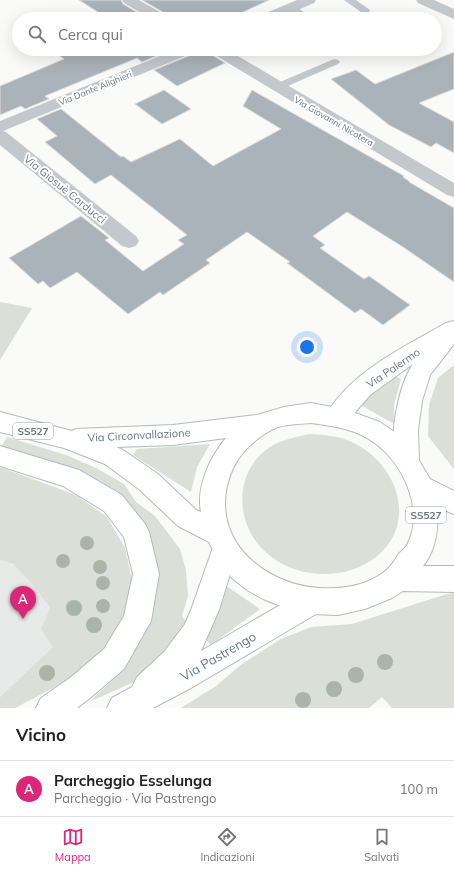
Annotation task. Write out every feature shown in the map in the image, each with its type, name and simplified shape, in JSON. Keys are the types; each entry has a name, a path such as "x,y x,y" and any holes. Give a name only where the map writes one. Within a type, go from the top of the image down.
{"main road":[{"name":"Via Palermo","path":"338,416 348,401 371,381 454,329"},
{"name":"Via Palermo","path":"407,459 406,430 409,408 420,371 454,329"},
{"name":"SS527","path":"311,412 338,416 364,424 388,439 407,459 422,487 426,520 418,551 397,578 372,594 343,602 311,602 285,596 261,584 240,568 221,541 212,501 218,470 234,444 259,425 284,416 311,412"},
{"name":"Via Circonvallazione","path":"0,422 67,439 114,458 149,482 187,518 221,541"},
{"name":"Via Circonvallazione","path":"67,439 173,435 259,425"},
{"path":"0,456 70,478 113,503 136,532 146,574 137,622 114,660 80,688 51,708"},
{"name":"SS527","path":"422,487 454,503"},
{"name":"Via Pastrengo","path":"122,708 166,671 188,646 204,614 221,541"},
{"path":"397,578 454,579"},
{"name":"Via Pastrengo","path":"122,708 181,678 311,602"}],"street":[{"path":"129,0 150,12"},
{"path":"281,12 309,0"},
{"path":"423,0 454,15"},
{"name":"Via Dante Alighieri","path":"0,127 173,56"},
{"name":"Via Giovanni Nicotera","path":"226,56 454,191"},
{"name":"Via Giosuè Carducci","path":"0,136 129,241"}],"lane":[{"path":"349,0 365,10"},
{"path":"291,8 298,12"},
{"path":"277,87 334,62"}],"shaded area":[{"path":"0,302 32,308 0,360"},
{"path":"454,365 454,469 428,436 429,405 438,378"},
{"path":"395,376 401,379 394,405 394,424 357,403 377,391"},
{"path":"310,434 338,437 354,443 369,453 382,465 391,480 397,496 399,512 396,528 389,543 376,557 362,566 346,572 329,574 312,573 280,563 266,553 255,540 248,528 244,516 242,503 246,477 260,456 270,447 280,442"},
{"path":"7,437 66,455 96,468 124,484 136,502 155,516 180,549 186,570 188,596 182,616 190,629 164,662 134,682 89,702 113,680 130,659 151,621 140,522 1,447"},
{"path":"210,444 197,467 191,492 133,455 137,449"},
{"path":"0,467 76,495 107,517 125,548 133,585 122,623 100,654 78,675 15,708 0,708 0,697 53,647 41,629 50,608 31,583 13,564 0,560"},
{"path":"0,560 13,564 31,583 50,608 41,629 54,647 0,697"},
{"path":"225,585 260,609 211,645 205,639 219,612"},
{"path":"454,593 454,708 392,708 382,697 369,708 181,708 216,686 242,664 281,639 311,627 352,624"}],"building":[{"path":"79,0 121,0 123,4 136,12 98,12"},
{"path":"142,0 269,0 243,12 163,12"},
{"path":"454,52 454,89 419,103 454,122 454,153 436,143 431,147 389,125 331,79 356,70 375,84"},
{"path":"60,56 156,56 142,62 137,58 45,96 49,99 25,109 21,106 0,115 0,86 64,59"},
{"path":"189,56 214,56 225,63 177,86 154,70"},
{"path":"164,90 191,109 162,124 135,104"},
{"path":"252,90 404,176 403,177 409,182 454,208 454,282 403,247 347,212 313,236 325,245 320,248 364,279 369,276 410,305 383,325 361,309 355,313 287,263 290,262 247,232 206,260 210,263 163,295 160,292 128,314 77,272 50,288 43,281 38,284 9,258 81,216 109,238 105,240 143,271 184,244 178,240 187,235 111,175 95,184 45,142 57,136 37,119 61,109 121,157 123,156 131,162 180,139 213,166 281,129 243,106"}],"place":[{"name":"Parcheggio Esselunga","path":"23,619"}]}
